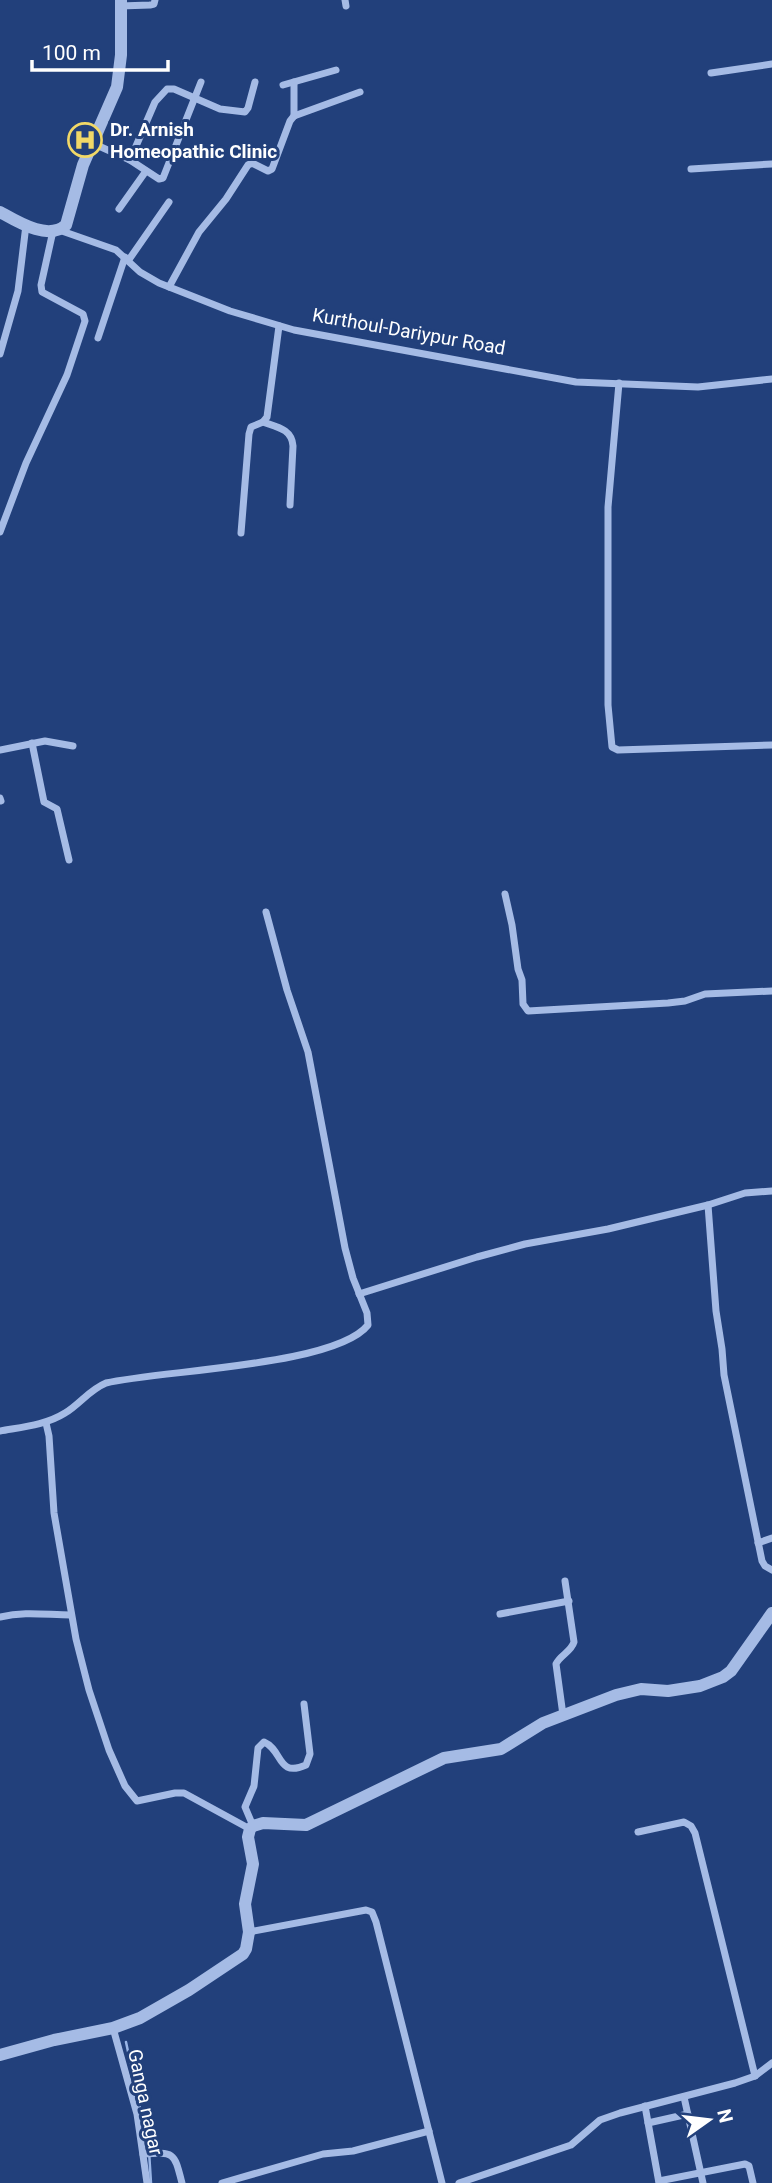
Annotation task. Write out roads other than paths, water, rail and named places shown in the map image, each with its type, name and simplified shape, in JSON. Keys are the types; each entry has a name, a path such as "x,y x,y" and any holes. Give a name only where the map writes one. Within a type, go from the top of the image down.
{"street":[{"path":"103,323 85,318 83,314 42,292 41,285 56,231 69,220 83,165 117,87 122,34 120,3 150,5 154,4 155,0"},
{"path":"711,73 772,64"},
{"path":"283,85 336,70"},
{"path":"92,143 130,160 159,179 165,176 201,82"},
{"path":"130,160 155,102 165,90 171,88 220,109 245,112 255,82"},
{"path":"169,287 199,232 226,199 249,164 253,163 268,171 272,169 294,116 294,82"},
{"path":"294,116 360,92"},
{"path":"691,169 772,164"},
{"path":"119,209 146,171"},
{"path":"98,338 127,259 169,202"},
{"name":"Kurthoul-Dariypur Road","path":"0,212 36,229 56,231 107,246 147,277 230,311 279,326 556,380 705,387 772,379"},
{"path":"0,354 18,291 26,225"},
{"path":"0,532 26,463 62,386 85,318"},
{"path":"241,533 249,434 251,427 263,422 269,412 279,326"},
{"path":"619,383 608,507 608,705 612,747 618,750 772,745"},
{"path":"263,422 286,431 292,437 290,505"},
{"path":"0,504 9,508"},
{"path":"0,750 50,741 73,746"},
{"path":"32,743 44,802 57,809 69,860"},
{"path":"505,894 522,980 523,1004 528,1011 685,1002 705,994 772,991"},
{"path":"0,1431 46,1423 70,1410 106,1383 288,1358 353,1336 368,1325 367,1313 353,1278 339,1222 308,1052 265,912"},
{"path":"359,1294 525,1244 608,1229 708,1205 745,1193 772,1191"},
{"path":"708,1205 724,1375 758,1543 765,1566 772,1570"},
{"path":"46,1423 54,1513 71,1615 85,1678 104,1736 131,1796 137,1801 184,1793 252,1827 263,1824 306,1825 444,1758 500,1749 543,1723 616,1695 641,1689 668,1691 689,1688 723,1677 731,1671 772,1613"},
{"path":"758,1543 772,1538"},
{"path":"563,1715 556,1669 558,1660 572,1648 574,1642 565,1581"},
{"path":"500,1614 569,1601"},
{"path":"0,1617 18,1613 71,1615"},
{"path":"0,2055 113,2028 140,2018 243,1954 249,1932 245,1903 253,1864 248,1837 252,1827 245,1807 254,1786 258,1748 264,1742 268,1743 288,1768 306,1765 310,1754 304,1704"},
{"path":"638,1832 684,1822 691,1826 695,1833 755,2076"},
{"path":"249,1932 366,1910 372,1912 442,2183"},
{"name":"Ganga nagar","path":"113,2028 147,2154 148,2183"},
{"path":"459,2183 571,2145 600,2120 755,2076 772,2063"},
{"path":"684,2096 703,2183"},
{"path":"645,2106 659,2182 745,2164 749,2166 752,2183"},
{"path":"648,2123 688,2114"},
{"path":"222,2183 330,2152 353,2151 429,2131"},
{"path":"147,2154 172,2155 177,2162 182,2183"}],"waterway":[{"path":"126,2042 149,2151 151,2183"}],"place":[{"name":"Dr. Arnish Homeopathic Clinic","path":"85,140"}]}
